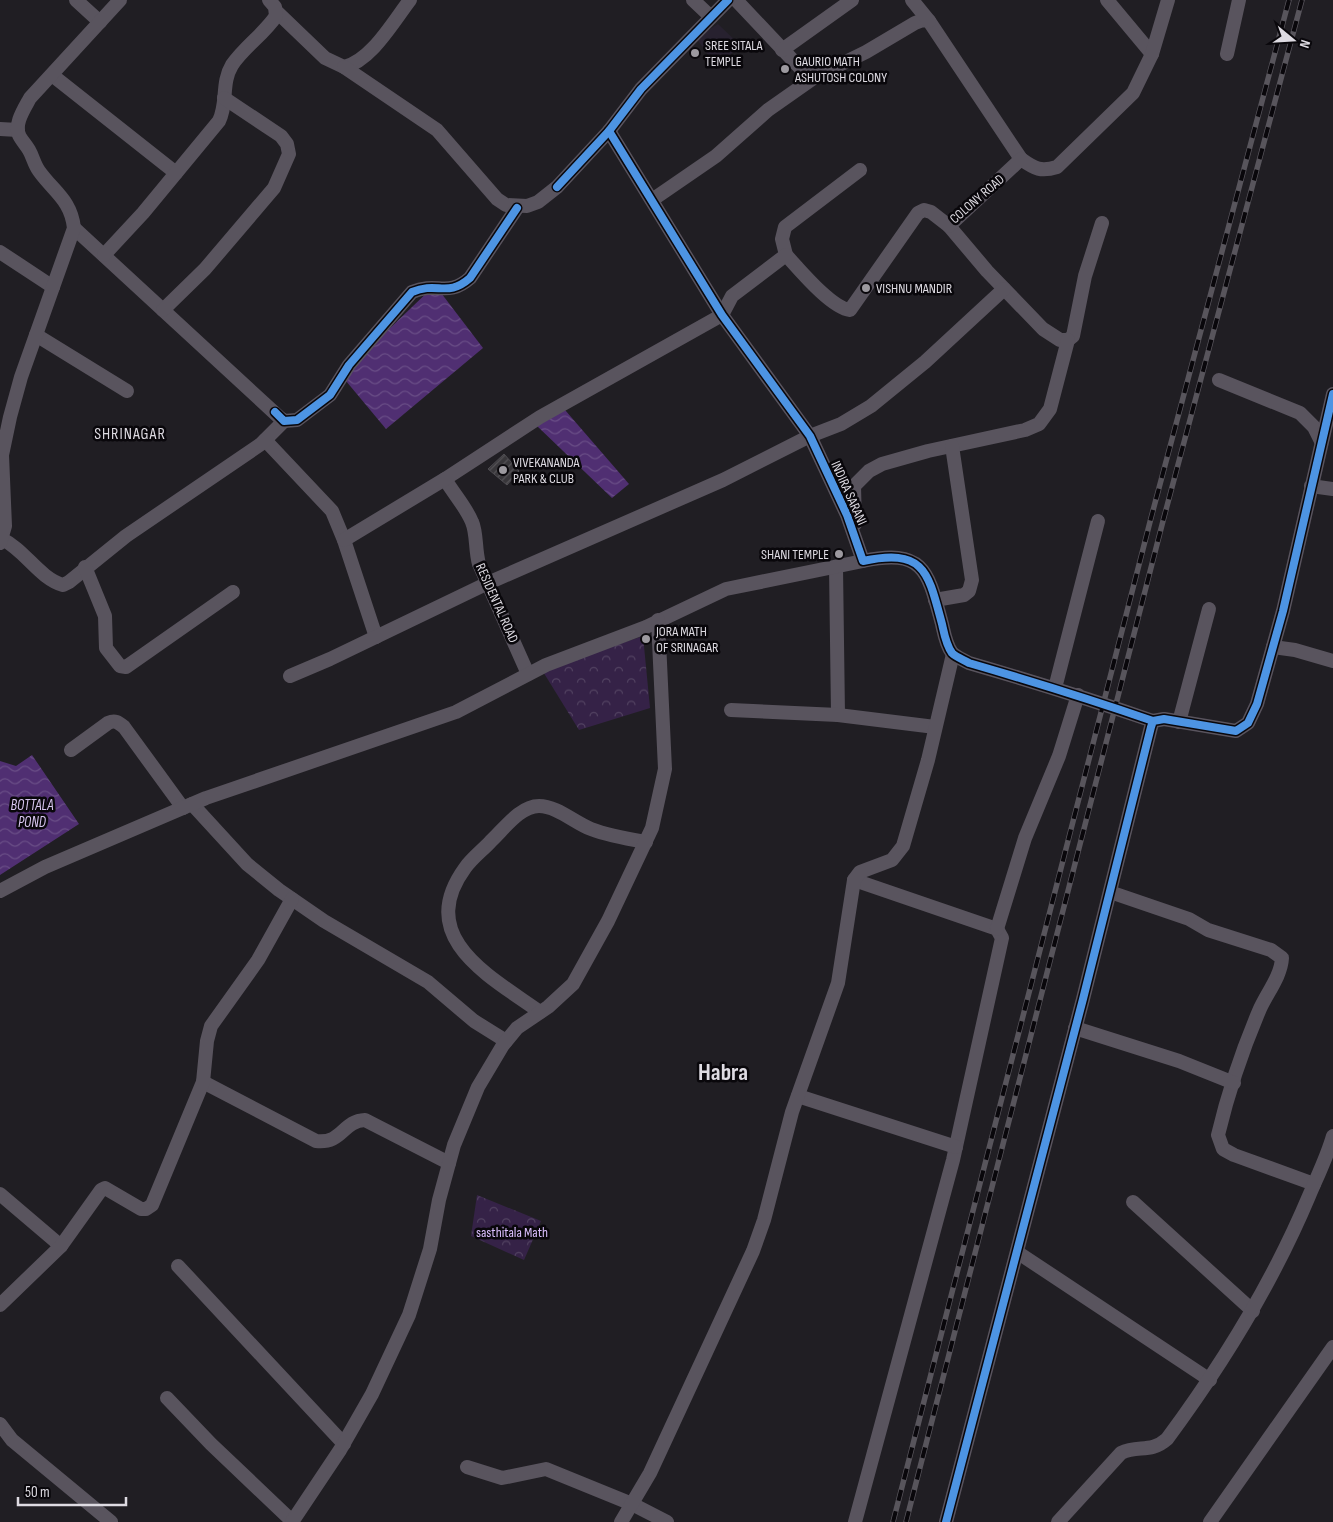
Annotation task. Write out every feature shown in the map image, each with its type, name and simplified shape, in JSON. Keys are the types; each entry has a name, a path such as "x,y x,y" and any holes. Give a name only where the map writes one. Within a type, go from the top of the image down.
{"street":[{"path":"76,0 100,22"},
{"path":"120,0 30,98 21,113 18,130 39,172 63,197 73,217 74,228 21,377 4,440 1,507 5,526 1,541 23,553 47,577 57,583 63,585 69,582 85,567 166,507 265,440 284,421 297,420 330,395 349,365 412,292 423,287 452,290 460,287 470,278 517,208"},
{"path":"344,67 354,65 365,57 410,0"},
{"path":"693,0 711,17"},
{"path":"272,5 325,58 344,67 437,130 497,198 506,205 517,208 538,202 557,187 609,131 641,89 728,0"},
{"path":"736,0 806,74 815,77"},
{"path":"782,50 852,0"},
{"path":"912,0 929,21 1021,159 1036,170 1045,171 1057,167 1133,93 1152,54 1168,0"},
{"path":"1107,0 1152,54"},
{"path":"1227,54 1239,0"},
{"path":"104,255 219,121 224,107 225,86 232,65 271,23 272,5"},
{"path":"652,200 716,156 768,110 815,77 866,52 915,23 923,20 929,21"},
{"path":"52,74 176,173"},
{"path":"163,310 205,269 239,227 266,199 274,188 289,154 287,144 281,136 224,98"},
{"path":"0,129 18,130"},
{"name":"INDIRA SARANI","path":"609,131 722,315 810,436 847,515 863,561"},
{"name":"COLONY ROAD","path":"786,255 813,285 842,308 850,310 918,213 924,210 931,212 949,226 1021,159"},
{"path":"344,540 445,479 540,418 722,315 732,296 786,255 782,239 785,226 860,170"},
{"path":"858,547 854,486 869,471 882,464 1025,430 1039,424 1050,409 1068,340 1073,336 1085,276 1102,223"},
{"path":"949,226 1004,289 1049,335 1060,340 1068,340"},
{"path":"74,228 284,421"},
{"path":"0,252 53,287"},
{"path":"290,676 488,583 723,480 810,436 841,424 871,406 925,362 1004,289"},
{"path":"36,335 127,391"},
{"path":"1219,380 1300,413 1314,427 1321,441"},
{"path":"0,891 45,867 188,806 456,712 528,674 658,620 726,589 886,557 899,558 922,568 930,579 946,640 953,654 969,663 1078,695 1103,706 1154,721 1164,719 1226,731 1242,729 1248,723 1257,704 1273,647 1333,394"},
{"path":"265,440 324,500 332,511 344,540 376,637"},
{"path":"935,600 964,595 969,592 972,580 952,446"},
{"name":"RESIDENTAL ROAD","path":"445,479 472,522 475,534 475,549 528,674"},
{"path":"1311,486 1333,489"},
{"path":"1055,688 1098,520"},
{"path":"85,567 105,616 106,648 120,666 126,667 133,664 233,592"},
{"path":"836,567 838,715"},
{"path":"1180,722 1209,609"},
{"path":"167,1398 292,1521 344,1444 372,1394 409,1315 430,1249 439,1200 454,1145 478,1087 506,1041 517,1028 562,996 583,968 652,828 665,770 658,620"},
{"path":"1273,647 1295,650 1333,661"},
{"path":"621,1522 650,1473 753,1252 764,1220 785,1137 838,983 854,880 860,872 892,860 903,846 953,654"},
{"path":"997,929 1024,838 1059,756 1078,695"},
{"path":"731,710 838,715 935,727"},
{"path":"71,750 108,723 114,720 119,722 188,806 246,864 292,900 428,982 474,1021 506,1041"},
{"path":"946,1522 1154,721"},
{"path":"540,1012 480,969 460,949 450,931 447,910 459,876 466,866 518,814 539,806 547,807 590,828 618,837 646,842"},
{"path":"854,880 997,929 1002,938 956,1147 855,1522"},
{"path":"1110,892 1189,919 1208,930 1270,950 1282,958 1279,973 1259,1010 1218,1135 1223,1149 1234,1155 1314,1184"},
{"path":"0,1305 62,1246 96,1195 105,1188 141,1209 146,1209 152,1205 202,1082 207,1040 211,1026 258,960 292,900"},
{"path":"1075,1028 1179,1061 1234,1083"},
{"path":"202,1082 316,1140 333,1140 357,1121 365,1120 449,1163"},
{"path":"798,1096 956,1147"},
{"path":"1058,1522 1121,1453 1130,1448 1146,1449 1158,1446 1167,1439 1210,1380 1252,1311 1288,1245 1333,1136"},
{"path":"0,1194 62,1246"},
{"path":"1133,1202 1252,1311"},
{"path":"1017,1252 1210,1380"},
{"path":"178,1266 344,1444"},
{"path":"1210,1522 1333,1347"},
{"path":"0,1424 12,1440 111,1522"},
{"path":"467,1467 502,1478 517,1476 538,1469 546,1469 632,1504 667,1522"}],"shaded area":[{"path":"718,24 741,46 716,66 696,38"}],"green space":[{"path":"643,636 650,708 579,730 542,670"},
{"name":"sasthitala Math","path":"477,1195 541,1221 524,1260 471,1236"}],"water":[{"path":"435,285 483,348 386,429 341,375"},
{"path":"565,410 629,484 612,498 536,425"},
{"name":"BOTTALA POND","path":"32,755 79,824 0,875 0,761 16,766"}],"building":[{"name":"VIVEKANANDA PARK & CLUB","path":"504,454 519,471 507,485 488,469"}],"railway":[{"path":"893,1522 1151,518 1289,0"},
{"path":"906,1522 1163,521 1302,0"}],"cycle path":[{"path":"557,187 609,131 641,89 728,0"},
{"path":"609,131 722,315 810,436 847,515 863,561 900,558 912,562 921,568 932,590 948,646 952,653 958,657 969,663 1153,721"},
{"path":"275,412 284,421 297,420 330,395 349,365 412,292 429,288 455,287 470,278 517,208"},
{"path":"946,1522 1083,999 1153,721 1164,719 1236,731 1248,723 1257,704 1283,611 1333,394"}],"place":[{"name":"SREE SITALA TEMPLE","path":"695,53"},
{"name":"GAURIO MATH ASHUTOSH COLONY","path":"785,69"},
{"name":"VISHNU MANDIR","path":"866,288"},
{"name":"VIVEKANANDA PARK & CLUB","path":"503,470"},
{"name":"SHANI TEMPLE","path":"839,554"},
{"name":"JORA MATH OF SRINAGAR","path":"646,639"}],"district":[{"name":"SHRINAGAR","path":"130,434"},
{"name":"Habra","path":"723,1072"}]}
